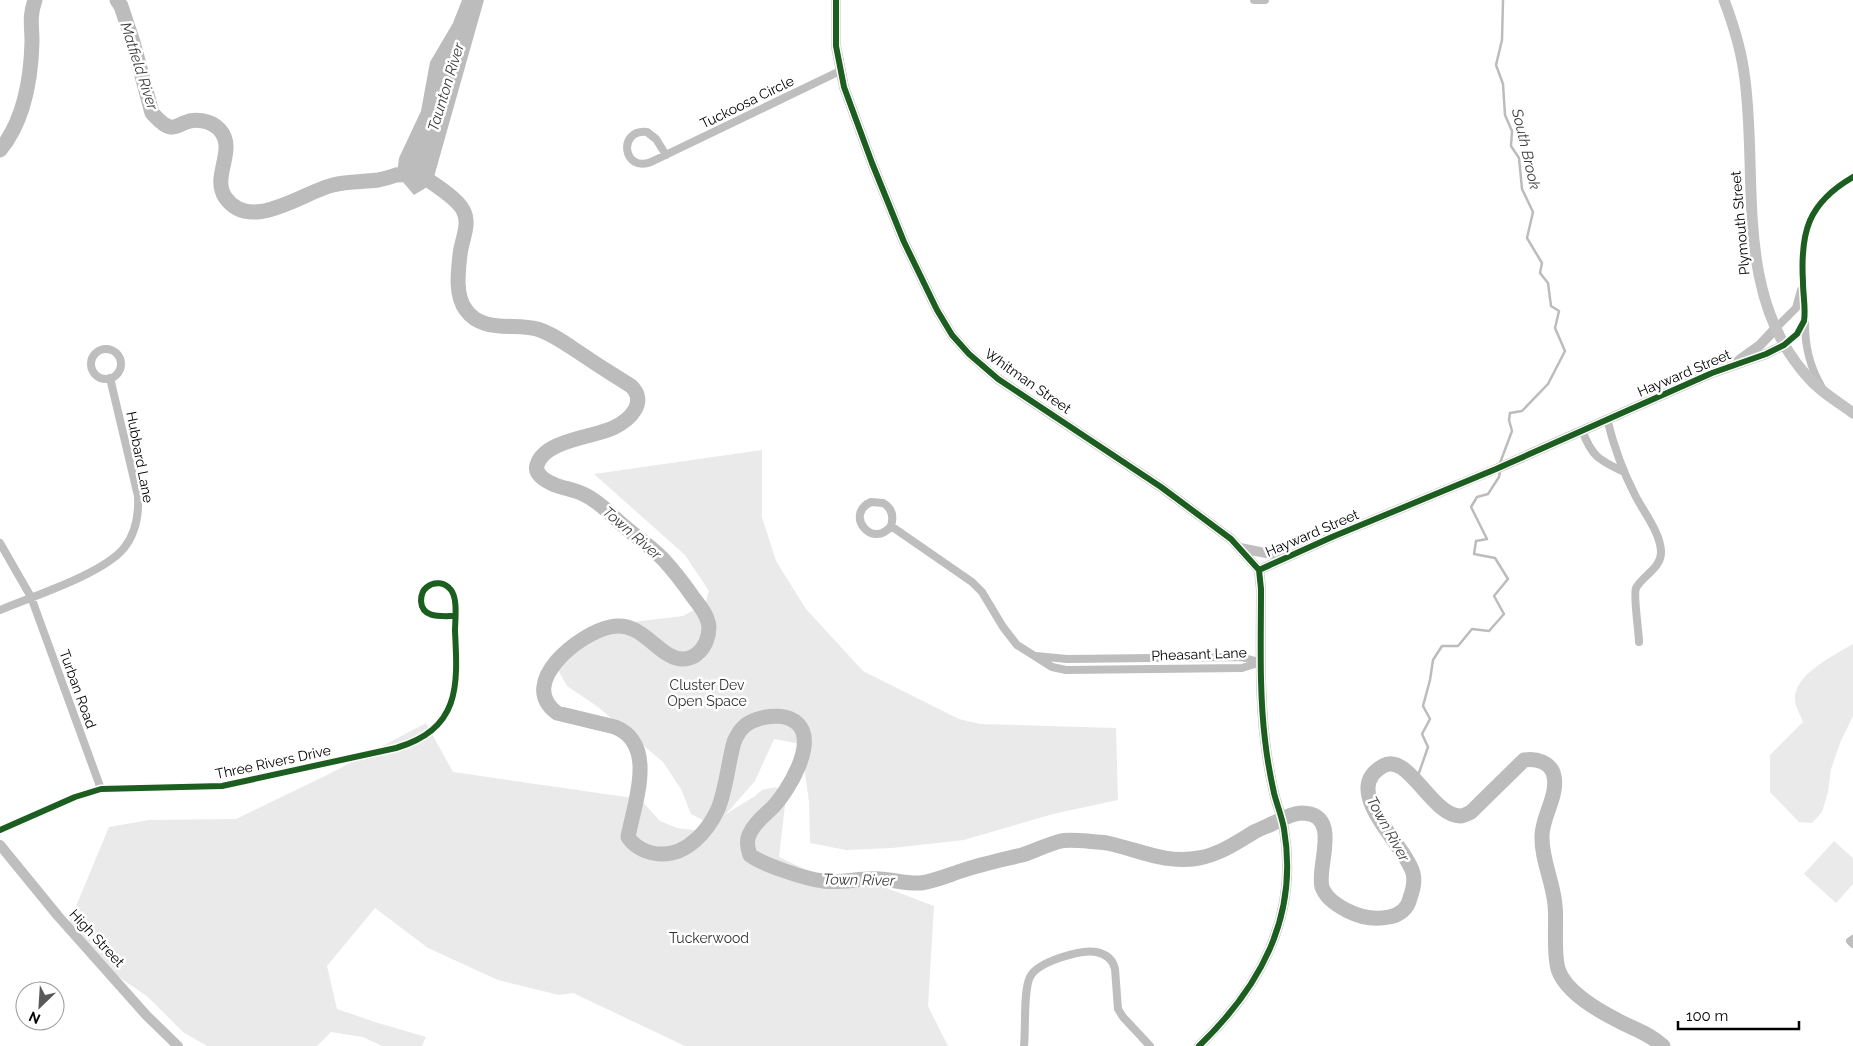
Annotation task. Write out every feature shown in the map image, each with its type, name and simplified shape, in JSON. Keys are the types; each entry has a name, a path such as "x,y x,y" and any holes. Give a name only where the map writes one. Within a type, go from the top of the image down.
{"main road":[{"name":"Plymouth Street","path":"1724,0 1738,44 1745,80 1754,235 1757,268 1765,302 1784,345 1806,375 1824,392 1853,413"}],"street":[{"name":"Whitman Street","path":"836,0 835,33 840,71 872,163 907,249 944,323 960,345 998,379 1161,487 1240,548 1259,570"},
{"path":"1254,0 1265,0"},
{"name":"Tuckoosa Circle","path":"666,155 656,139 647,132 636,133 630,138 627,145 628,155 633,161 640,164 647,163 666,155 840,71"},
{"path":"1824,392 1812,368 1807,352 1802,283 1804,239 1812,215 1826,196 1853,177"},
{"path":"1776,328 1796,308 1802,283"},
{"path":"1784,345 1802,328 1805,307"},
{"name":"Hayward Street","path":"1732,365 1760,344 1776,328"},
{"name":"Hayward Street","path":"1199,1046 1227,1018 1247,992 1263,963 1282,912 1286,883 1284,827 1272,780 1265,740 1259,570 1732,365 1759,357 1784,345"},
{"name":"Hubbard Lane","path":"0,610 82,576 106,563 125,547 134,532 138,515 138,496 110,378"},
{"path":"1607,420 1617,458 1636,497 1653,525 1661,551 1657,566 1642,580 1635,590 1639,642"},
{"path":"1582,430 1587,445 1599,460 1624,472"},
{"path":"871,502 883,503 891,511 893,517 890,526 880,534 866,531 860,523 862,509 871,502"},
{"name":"Pheasant Lane","path":"890,526 972,582 982,592 1013,641 1048,665 1062,670 1242,668 1261,662"},
{"name":"Turban Road","path":"0,543 31,597 101,789"},
{"path":"1240,548 1286,557"},
{"name":"Three Rivers Drive","path":"0,830 75,797 101,789 222,786 378,752 414,742 429,733 440,722 452,700 457,674 455,616 454,598 449,588 443,584 436,583 426,587 421,598 424,609 434,616 455,616"},
{"name":"Pheasant Lane","path":"1036,656 1067,659 1241,657 1261,662"},
{"path":"1136,658 1137,669"},
{"path":"1162,658 1163,669"},
{"name":"High Street","path":"0,845 58,916 147,1016 178,1046"},
{"path":"1853,938 1850,941 1853,944"},
{"path":"1024,1046 1027,990 1030,975 1054,960 1089,951 1103,954 1113,962 1118,1009 1150,1046"}],"green space":[{"name":"Tuckerwood","path":"762,450 762,517 776,561 806,609 863,671 959,719 980,724 1116,728 1118,800 1053,814 964,840 892,848 846,850 810,843 809,802 801,744 774,739 755,781 726,814 762,790 776,787 785,805 779,857 813,873 876,884 934,906 928,1006 948,1046 685,1046 573,993 559,995 498,980 428,948 375,908 327,966 337,1009 426,1037 422,1046 382,1046 363,1037 331,1032 317,1046 207,1046 183,1032 148,997 103,966 66,930 109,827 149,820 236,819 329,774 426,723 453,772 640,799 660,821 677,828 701,831 711,824 691,814 681,789 663,762 598,707 567,686 553,661 565,643 591,627 683,616 705,604 709,591 685,555 594,474"},
{"path":"1853,644 1853,716 1840,743 1831,769 1828,792 1822,812 1812,823 1799,822 1770,792 1770,755 1803,722 1795,701 1800,683 1816,667"},
{"path":"1834,841 1853,858 1853,884 1836,903 1804,874"}],"water":[{"name":"Taunton River","path":"462,0 484,0 432,184 414,195 397,175 399,158 421,111 430,62 453,23"}],"waterway":[{"name":"Matfield River","path":"0,150 15,126 25,99 30,70 31,17 35,0"},
{"name":"Matfield River","path":"117,0 121,6 133,42 152,113 162,123 170,127 198,120 207,122 219,129 226,145 221,180 222,189 225,197 236,207 248,212 262,211 277,208 333,185 378,180 396,175 415,174"},
{"name":"South Brook","path":"1500,463 1512,431 1509,420 1510,413 1522,411 1548,384 1565,351 1555,328 1559,311 1551,306 1548,283 1540,273 1542,263 1527,238 1533,212 1522,189 1519,158 1511,146 1512,131 1505,115 1503,84 1496,65 1502,40 1503,0"},
{"name":"Town River","path":"419,174 455,200 465,215 466,227 460,255 458,284 460,298 466,310 473,317 489,325 528,327 550,334 631,386 638,398 635,410 619,425 559,445 541,457 537,465 538,472 542,478 555,485 579,492 597,502 663,559 698,604 708,623 709,631 706,642 700,652 691,658 681,659 669,655 636,630 620,626 610,627 597,631 569,649 548,674 544,688 546,701 557,713 615,727 628,735 636,747 640,761 640,776 628,837 638,847 652,853 671,853 688,846 696,840 709,825 718,809 734,742 738,734 746,725 753,721 779,716 789,718 798,724 803,733 802,755 793,779 779,800 755,825 747,844 750,855 785,871 806,878 830,882 873,879 921,883 976,866 1022,855 1067,840 1107,843 1163,858 1199,858 1221,851 1254,832 1287,817 1302,813 1314,816 1322,822 1325,832 1325,843 1321,878 1322,887 1329,899 1353,913 1368,917 1384,918 1400,913 1405,908 1413,889 1414,876 1408,861 1378,818 1371,803 1368,789 1371,777 1383,766 1392,764 1402,768 1440,806 1450,814 1461,816 1471,812 1524,760 1538,760 1550,767 1555,783 1543,828 1542,844 1555,905 1558,969 1567,985 1591,1005 1652,1038 1663,1046"},
{"name":"South Brook","path":"1413,778 1419,773 1428,747 1422,734 1430,719 1423,706 1433,660 1442,646 1458,646 1472,629 1489,631 1504,614 1494,596 1508,579 1495,558 1474,554 1476,541 1487,539 1471,507 1477,497 1488,494 1499,477 1500,471"}],"cycle path":[{"path":"836,0 836,46 844,87 904,242 937,310 952,335 969,354 998,379 1161,487 1231,539 1259,570"},
{"path":"1199,1046 1240,1000 1257,975 1280,921 1286,892 1287,861 1284,829 1271,780 1263,721 1259,570 1332,537 1496,469 1712,373 1766,354 1784,345 1797,334 1804,321 1802,264 1803,248 1810,220 1826,197 1853,177"},
{"path":"0,830 75,797 101,789 222,786 396,748 417,740 433,730 444,717 451,703 455,688 456,670 455,599 451,590 446,585 439,583 426,588 421,597 422,607 425,611 439,616 455,616"}],"park label":[{"name":"Cluster Dev Open Space","path":"707,694"}]}
